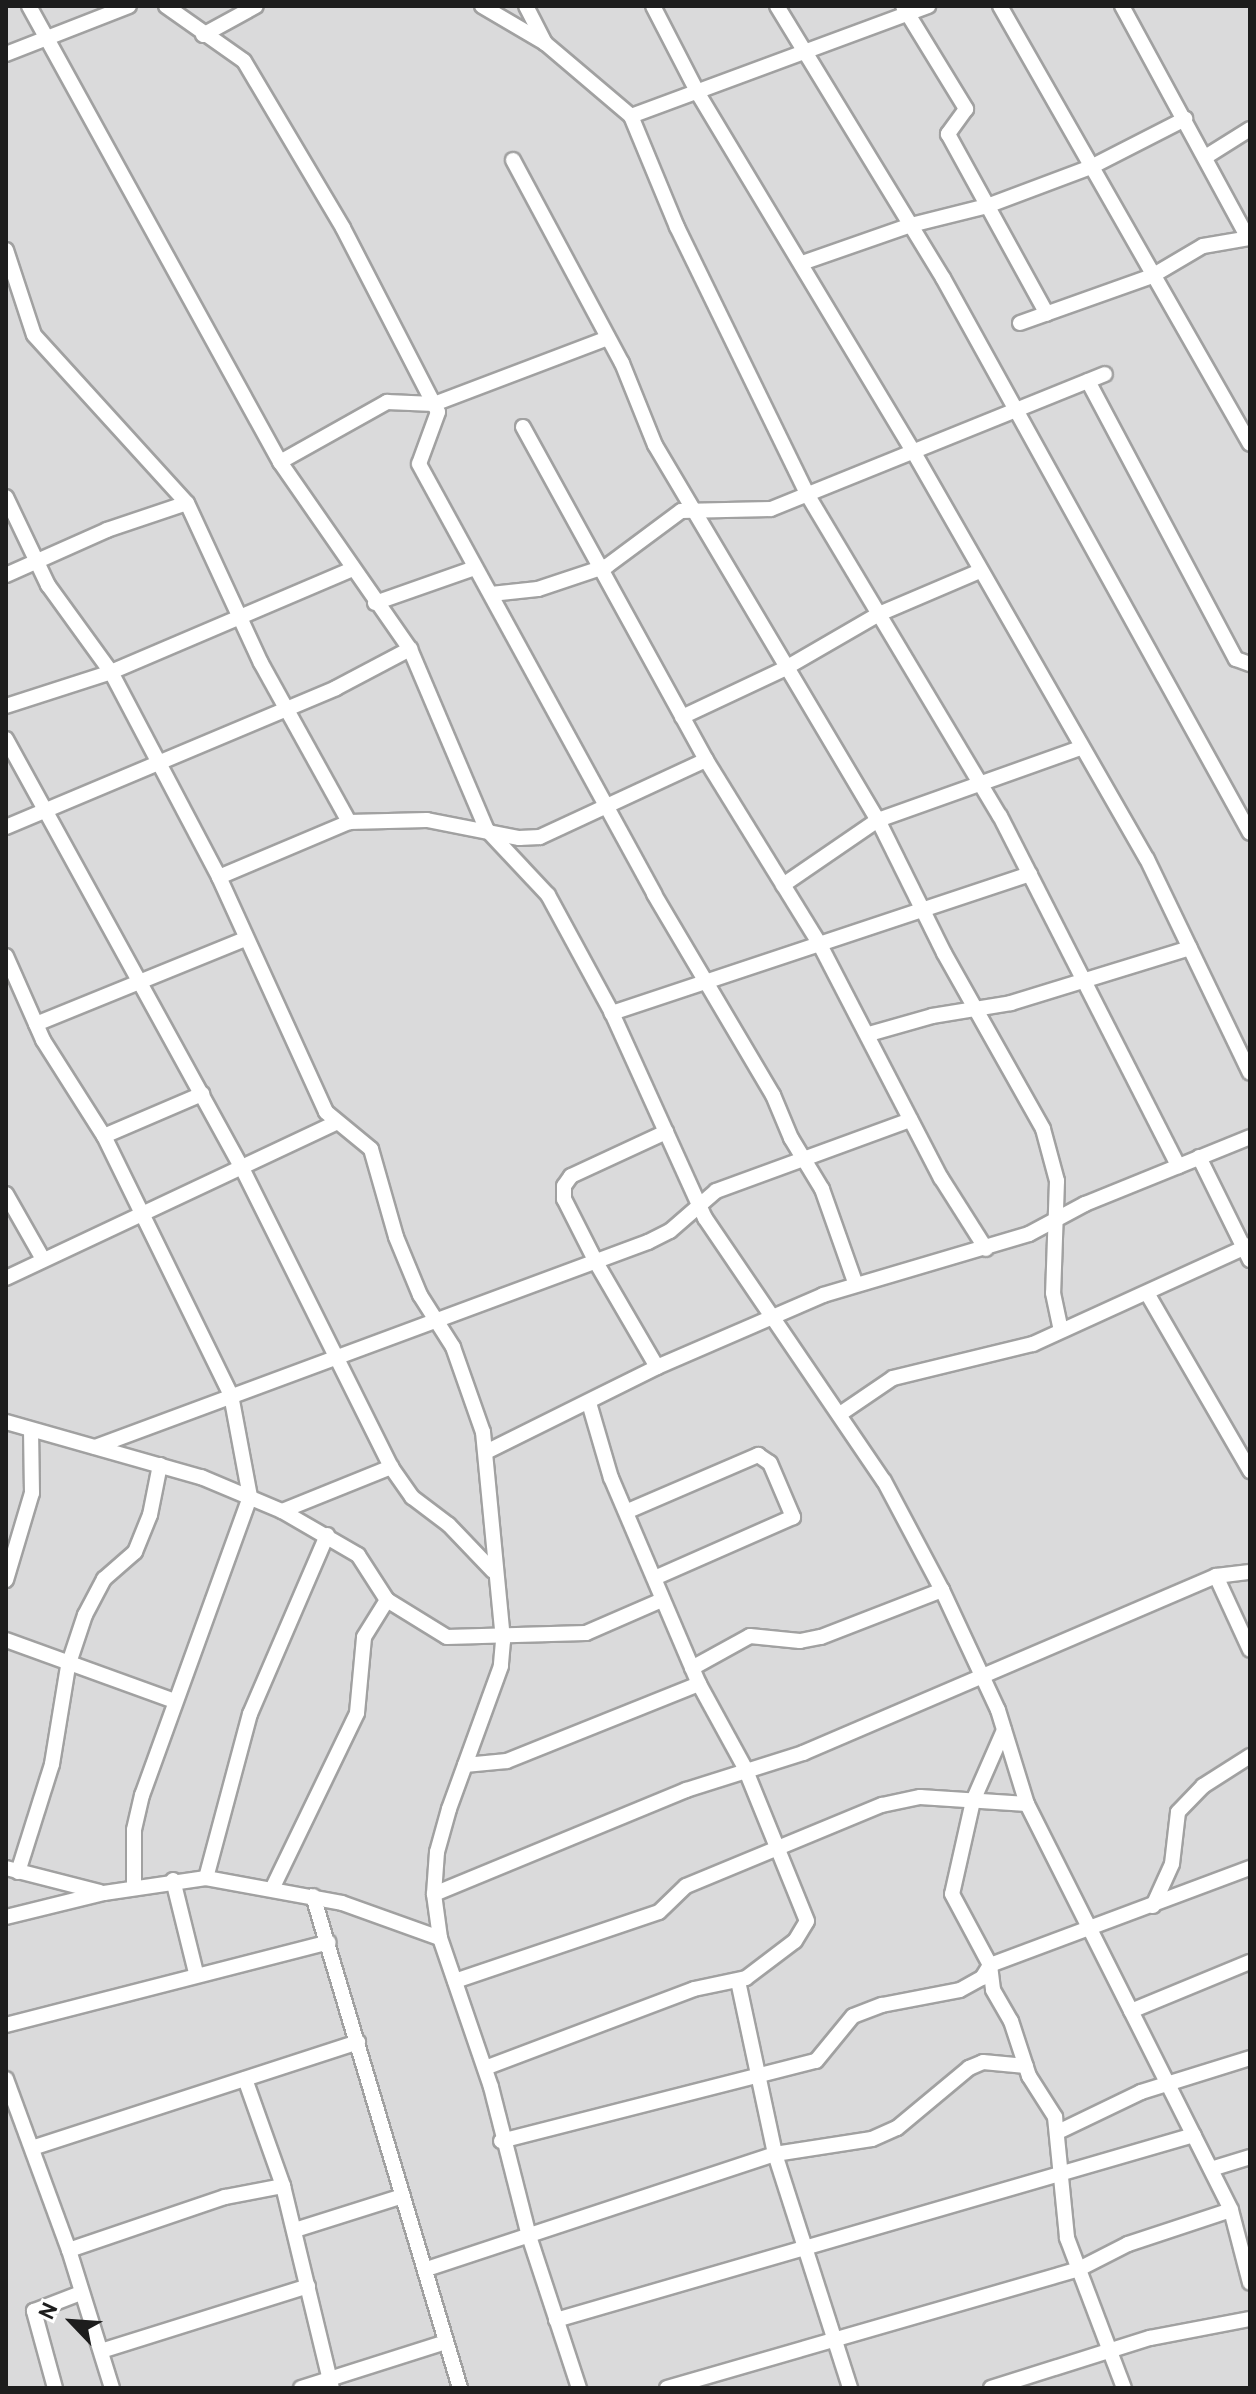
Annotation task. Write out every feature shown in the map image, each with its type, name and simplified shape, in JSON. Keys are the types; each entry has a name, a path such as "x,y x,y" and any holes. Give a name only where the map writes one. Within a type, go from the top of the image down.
{"street":[{"path":"29,6 280,462 375,603 410,649 487,830 548,895 612,1013 698,1204 884,1481 942,1590 981,1676 1004,1730 1027,1804 1171,2084 1231,2210 1247,2254 1250,2283"},
{"path":"6,54 129,6"},
{"path":"166,6 244,61 343,228 438,412 419,464 673,925 709,979 822,1189 855,1282"},
{"path":"203,35 256,6"},
{"path":"482,6 545,43 631,116 677,227 807,494 1030,874 1086,979 1178,1166"},
{"path":"526,6 545,43"},
{"path":"653,6 699,95 913,451 1080,748 1147,859 1250,1073"},
{"path":"777,6 911,225 1250,833"},
{"path":"631,116 699,95 805,48 928,6"},
{"path":"1000,6 1250,444"},
{"path":"1020,323 1152,276 1203,246 1249,238 1207,156 1122,6"},
{"path":"906,11 966,109 948,134 1047,314"},
{"path":"802,263 911,225 987,206 1091,167 1185,119"},
{"path":"1207,156 1250,129"},
{"path":"513,160 608,338 655,445 696,511 784,669 878,820 1043,1129 1057,1181 1053,1293 1061,1330"},
{"path":"6,250 34,335 187,503 285,708 349,822"},
{"path":"280,462 387,402 434,404 608,338"},
{"path":"491,594 538,589 598,569 681,511 771,509 1105,374"},
{"path":"1088,381 1236,659 1250,664"},
{"path":"523,427 598,569 706,760 819,943 869,1034 910,1120 986,1249"},
{"path":"6,497 37,561 111,672 219,877 243,940 319,1099 336,1123 356,1133 371,1149 396,1237 420,1295 458,1359 488,1451 493,1571 502,1632 501,1666 437,1852 434,1894 440,1938 485,2068 501,2141 579,2388"},
{"path":"6,575 187,503"},
{"path":"375,603 475,568"},
{"path":"6,706 111,672 352,569"},
{"path":"682,717 784,669 879,614 980,571"},
{"path":"6,827 46,807 285,708 410,649"},
{"path":"6,739 242,1168 391,1467 412,1497 493,1571"},
{"path":"783,885 878,820 1080,748"},
{"path":"219,877 349,822 427,820 519,838 540,837 611,808 706,760"},
{"path":"612,1013 819,943 925,912 1030,874"},
{"path":"36,1024 243,940"},
{"path":"869,1034 932,1016 977,1010 1190,948"},
{"path":"6,956 36,1024 104,1136 231,1395 250,1497 172,1700 134,1830 134,1888"},
{"path":"104,1136 202,1094"},
{"path":"95,1447 335,1355 438,1321 596,1262 670,1231 716,1191 803,1155 910,1120"},
{"path":"6,1278 336,1123"},
{"path":"657,1367 596,1262 564,1199 564,1186 571,1176 666,1132"},
{"path":"488,1451 657,1367 855,1282 986,1249 1250,1137"},
{"path":"840,1414 893,1378 993,1357 1247,1251 1199,1157"},
{"path":"6,1194 43,1259"},
{"path":"1147,1293 1249,1468"},
{"path":"485,2068 694,1989 738,1981 795,1941 807,1921 745,1768 699,1684 662,1600 628,1511 611,1478 589,1403"},
{"path":"6,1422 31,1432 160,1465 282,1511 358,1555 387,1600 447,1637 502,1632 560,1637 586,1633 662,1600"},
{"path":"6,1580 33,1484 31,1432"},
{"path":"628,1511 758,1455 770,1463 793,1517 655,1578"},
{"path":"104,1893 12,1870 52,1764 68,1666 97,1589 135,1552 150,1515 160,1465"},
{"path":"282,1511 391,1467"},
{"path":"206,1878 250,1714 327,1535"},
{"path":"434,1894 745,1768 803,1753 981,1676 1127,1619 1216,1576 1250,1572"},
{"path":"1216,1576 1250,1650"},
{"path":"692,1668 750,1636 800,1641 821,1637 942,1590"},
{"path":"273,1887 357,1713 364,1637 387,1600"},
{"path":"6,1640 68,1666 172,1700"},
{"path":"465,1765 507,1761 699,1684"},
{"path":"1004,1730 973,1801 952,1894 990,1965 993,1990 1011,2021 1026,2066 1058,2132 1059,2174 1067,2238 1124,2388"},
{"path":"1153,1906 1172,1864 1178,1812 1203,1786 1250,1756"},
{"path":"455,1981 659,1912 686,1886 776,1845 882,1805 920,1797 1027,1804"},
{"path":"501,2141 621,2114 754,2074 816,2061 853,2016 882,2005 960,1990 982,1978 990,1965 1091,1930 1250,1868"},
{"path":"6,1917 104,1893 173,1880 206,1878 313,1896 440,1938"},
{"path":"173,1880 196,1973"},
{"path":"313,1896 427,2269 460,2388"},
{"path":"6,2025 196,1973 329,1942"},
{"path":"1131,2011 1250,1962"},
{"path":"738,1981 754,2074 775,2154 850,2388"},
{"path":"32,2148 358,2042"},
{"path":"1058,2132 1141,2092 1250,2058"},
{"path":"427,2269 775,2154 872,2139 897,2128 969,2068 983,2062 1026,2066"},
{"path":"6,2079 69,2250 112,2388"},
{"path":"245,2079 283,2186 331,2383"},
{"path":"556,2320 1194,2135"},
{"path":"1211,2169 1250,2157"},
{"path":"69,2250 225,2197 283,2186"},
{"path":"295,2230 403,2196"},
{"path":"667,2388 1079,2269 1141,2239 1231,2210"},
{"path":"101,2351 308,2286"},
{"path":"55,2388 34,2311 81,2293"},
{"path":"991,2388 1150,2338 1250,2319"},
{"path":"301,2388 331,2383 446,2342"}],"shaded area":[{"path":"6,6 1250,6 1250,2388 6,2388"}]}
